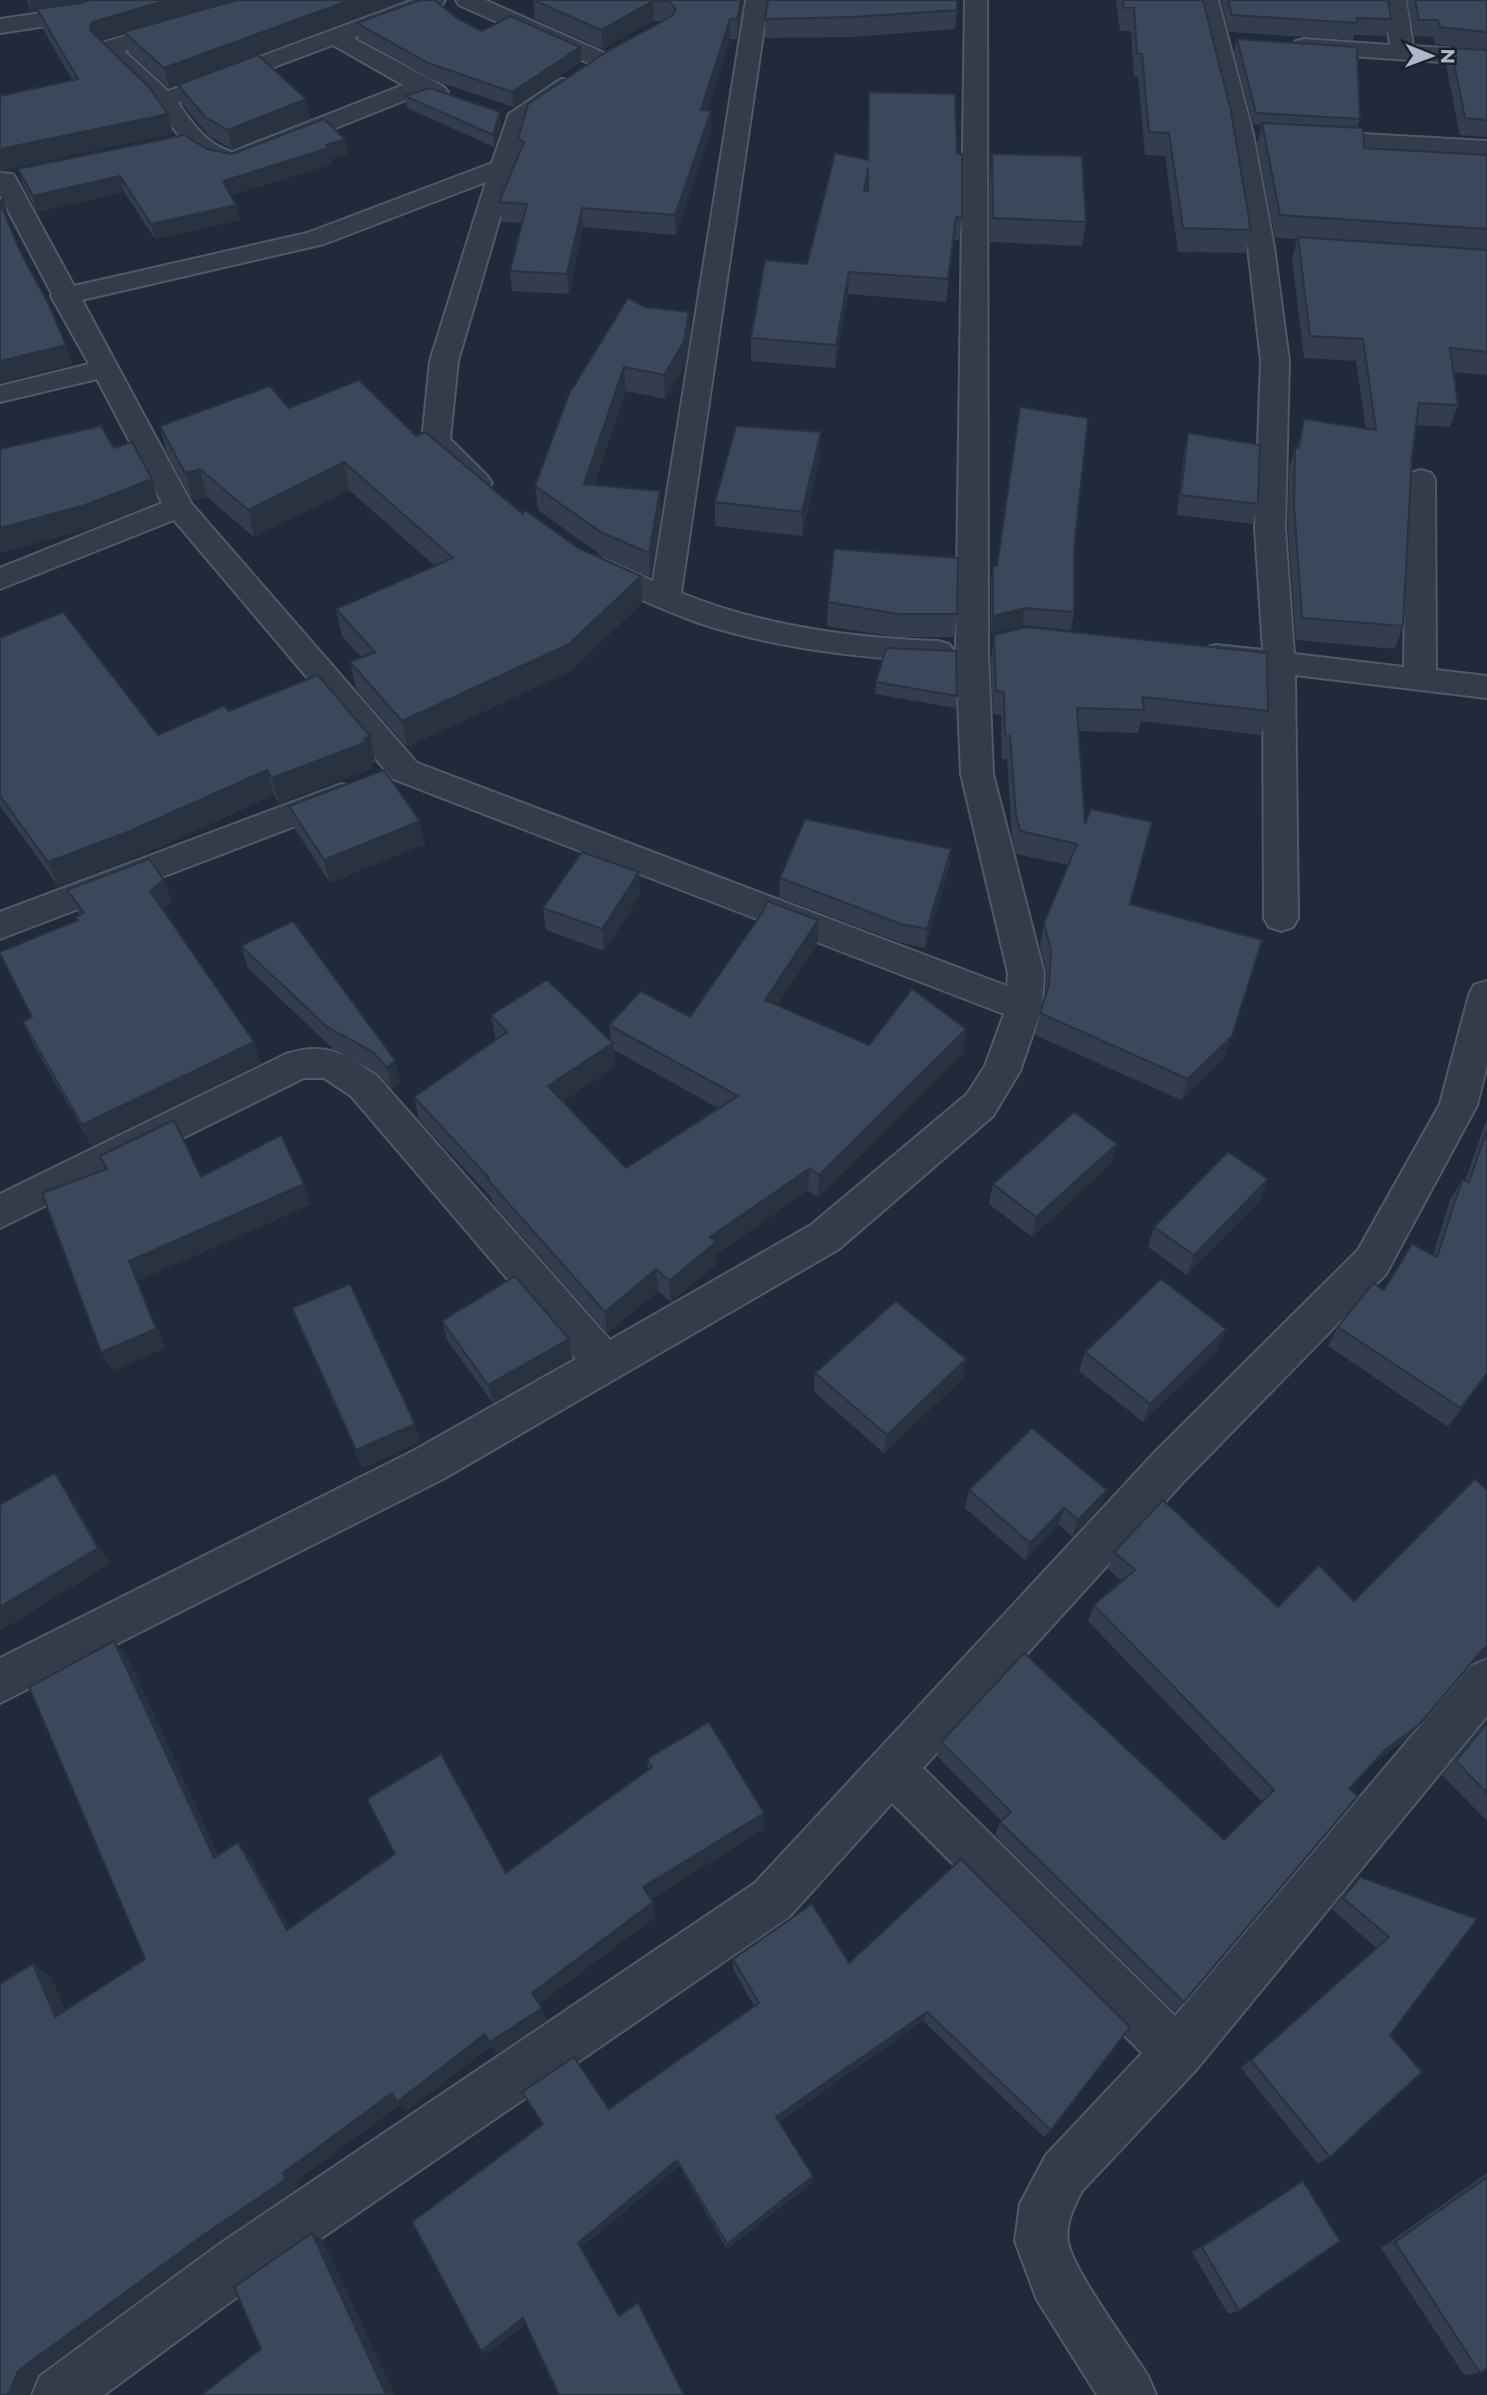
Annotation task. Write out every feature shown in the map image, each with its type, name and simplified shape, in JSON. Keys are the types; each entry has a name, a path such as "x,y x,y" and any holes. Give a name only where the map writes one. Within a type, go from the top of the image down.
{"street":[{"path":"0,26 86,13 127,0"},
{"path":"275,0 108,48 164,100 191,140 217,157 234,159 421,86"},
{"path":"164,100 433,0"},
{"path":"467,0 603,61"},
{"path":"665,598 757,0"},
{"path":"0,1681 428,1465 825,1237 980,1105 1002,1070 1024,1007 1026,973 977,774 985,648 976,0"},
{"path":"1207,0 1241,134 1261,247 1275,360 1270,528 1279,661 1281,918"},
{"path":"1395,0 1402,52"},
{"path":"334,36 421,86 457,99"},
{"path":"1215,40 1242,42"},
{"path":"1282,44 1487,58"},
{"path":"497,499 436,441 443,361 503,167 505,115 627,48"},
{"path":"1241,134 1487,148"},
{"path":"164,145 191,140"},
{"path":"64,296 315,239 503,167"},
{"path":"31,173 2,179 179,508 383,779 1024,1007"},
{"path":"1261,247 1287,249"},
{"path":"0,394 104,369"},
{"path":"1419,678 1421,479"},
{"path":"0,579 179,508"},
{"path":"570,552 590,565 665,598 744,625 896,650 985,648"},
{"path":"1185,652 1487,687"},
{"path":"0,926 383,779"},
{"path":"60,2395 237,2264 772,1900 1170,1466 1372,1262 1458,1105 1487,995"},
{"path":"0,1212 299,1063 330,1063 364,1086 605,1363"},
{"path":"1129,2395 1056,2281 1041,2241 1046,2204 1064,2173 1177,2053 1487,1681"},
{"path":"891,1770 1177,2053"}],"building":[{"path":"90,0 168,0 92,22 90,30 149,87 168,114 0,149 0,96 78,79 37,9"},
{"path":"237,0 350,0 164,68 124,32"},
{"path":"420,0 434,0 458,19 482,31 510,16 580,47 512,92 428,63 357,23"},
{"path":"533,0 741,0 737,19 730,19 701,110 711,111 675,215 582,208 567,274 510,271 527,204 499,202 524,142 518,139 528,104 611,49 672,16 676,10 670,1 653,1 601,30"},
{"path":"768,0 957,0 957,10 854,17 765,19"},
{"path":"1123,0 1203,0 1231,111 1251,230 1183,228 1169,133 1149,132 1142,54 1137,54 1134,8 1124,8"},
{"path":"1228,0 1388,0 1391,19 1357,18 1357,23 1232,15"},
{"path":"1415,0 1487,0 1487,32 1440,27 1438,20 1419,20"},
{"path":"1237,39 1357,47 1360,119 1256,113"},
{"path":"1451,48 1487,50 1487,120 1465,118"},
{"path":"258,55 306,99 228,130 205,117 178,85"},
{"path":"430,88 500,112 493,135 405,96"},
{"path":"869,92 955,94 957,154 962,154 962,218 956,217 948,279 849,272 836,345 751,338 765,260 807,264 835,153 868,160","holes":["868,168 868,191 864,191"]},
{"path":"324,119 345,139 326,145 329,148 223,181 236,205 151,224 120,176 33,196 18,169 184,135 207,149 232,154"},
{"path":"1262,123 1363,128 1364,148 1487,155 1487,229 1280,215"},
{"path":"992,154 1082,156 1086,222 993,218"},
{"path":"0,203 66,345 0,361"},
{"path":"1298,237 1487,250 1487,352 1450,348 1458,405 1419,403 1412,456 1403,626 1302,618 1294,505 1295,447 1299,448 1304,419 1376,430 1363,339 1310,336"},
{"path":"628,298 645,307 689,312 684,342 664,375 624,367 584,484 660,491 649,553 601,532 535,486 569,394"},
{"path":"359,380 416,436 425,432 523,514 525,510 578,548 641,576 569,644 402,721 350,662 375,652 336,609 453,558 344,462 248,510 200,469 185,473 160,426 270,386 289,408"},
{"path":"1020,407 1088,418 1074,549 1074,612 1025,608 993,616 993,566 997,566"},
{"path":"101,426 114,448 132,442 152,479 85,505 0,528 0,449"},
{"path":"736,426 821,432 802,512 715,502"},
{"path":"1188,433 1260,445 1258,504 1181,495"},
{"path":"834,549 958,558 957,614 898,614 828,602"},
{"path":"63,612 158,735 224,706 229,711 318,675 370,736 364,739 366,742 272,778 267,770 130,831 48,862 0,796 0,638"},
{"path":"1026,627 1267,653 1268,711 1142,697 1144,710 1077,708 1085,824 1091,809 1152,822 1130,904 1262,940 1232,1036 1188,1079 1040,1013 1049,985 1051,951 1044,923 1077,844 1020,831 1016,815 1010,736 1005,736 1004,692 996,691 994,635"},
{"path":"886,648 956,651 957,696 876,682"},
{"path":"384,770 420,821 324,860 289,806"},
{"path":"805,819 951,849 927,929 901,924 780,878"},
{"path":"582,852 639,872 602,929 543,908"},
{"path":"149,859 164,880 150,891 254,1042 82,1125 23,1022 32,1017 0,952 78,920 76,917 84,913 67,890"},
{"path":"767,901 818,920 765,1000 869,1045 912,989 966,1029 819,1175 810,1168 710,1237 716,1242 669,1281 656,1269 605,1312 487,1179 489,1178 414,1097 507,1032 491,1015 547,980 613,1043 548,1086 626,1168 738,1096 609,1025 641,991 690,1017 762,913"},
{"path":"293,921 395,1060 387,1068 373,1052 327,1027 241,946"},
{"path":"1074,1112 1117,1144 1036,1217 993,1184"},
{"path":"174,1120 201,1177 281,1135 304,1184 129,1261 156,1329 101,1352 42,1193 107,1169 100,1156"},
{"path":"1487,1130 1487,1373 1461,1408 1338,1327 1373,1283 1384,1290 1412,1244 1437,1257 1462,1180 1469,1182"},
{"path":"1228,1152 1268,1179 1194,1255 1154,1227"},
{"path":"515,1276 569,1339 488,1385 442,1321"},
{"path":"1161,1279 1226,1329 1150,1404 1085,1352"},
{"path":"350,1284 415,1424 356,1450 292,1308"},
{"path":"896,1301 966,1359 887,1435 815,1373"},
{"path":"1032,1428 1107,1490 1078,1520 1064,1508 1030,1543 969,1490"},
{"path":"55,1473 98,1548 0,1607 0,1505"},
{"path":"1475,1479 1487,1490 1487,1647 1420,1724 1385,1750 1349,1789 1358,1796 1184,2002 1000,1822 1011,1812 941,1742 1024,1653 1224,1840 1274,1790 1094,1605 1135,1570 1114,1552 1163,1500 1278,1607 1319,1565 1354,1601"},
{"path":"114,1641 214,1858 238,1842 287,1930 395,1854 367,1799 441,1754 506,1873 652,1767 647,1759 709,1722 764,1813 643,1887 653,1902 532,1993 542,2008 490,2042 485,2034 397,2102 392,2093 283,2173 286,2179 202,2236 18,2371 9,2393 0,2395 0,1984 33,1964 55,2017 145,1959 29,1687"},
{"path":"1487,1723 1487,1793 1456,1761"},
{"path":"961,1859 1130,2027 1051,2130 927,2012 776,2117 813,2176 727,2244 677,2160 578,2243 619,2316 638,2303 684,2395 559,2395 523,2318 481,2351 412,2222 543,2124 522,2092 574,2057 609,2109 759,2003 733,1959 812,1904 849,1963"},
{"path":"1360,1877 1477,1919 1390,2035 1422,2072 1330,2157 1251,2060 1389,1937 1343,1898"},
{"path":"1487,2177 1487,2368 1480,2373 1395,2242"},
{"path":"1303,2181 1340,2241 1239,2311 1202,2247"},
{"path":"312,2233 386,2395 201,2395 261,2349 234,2287"}]}
